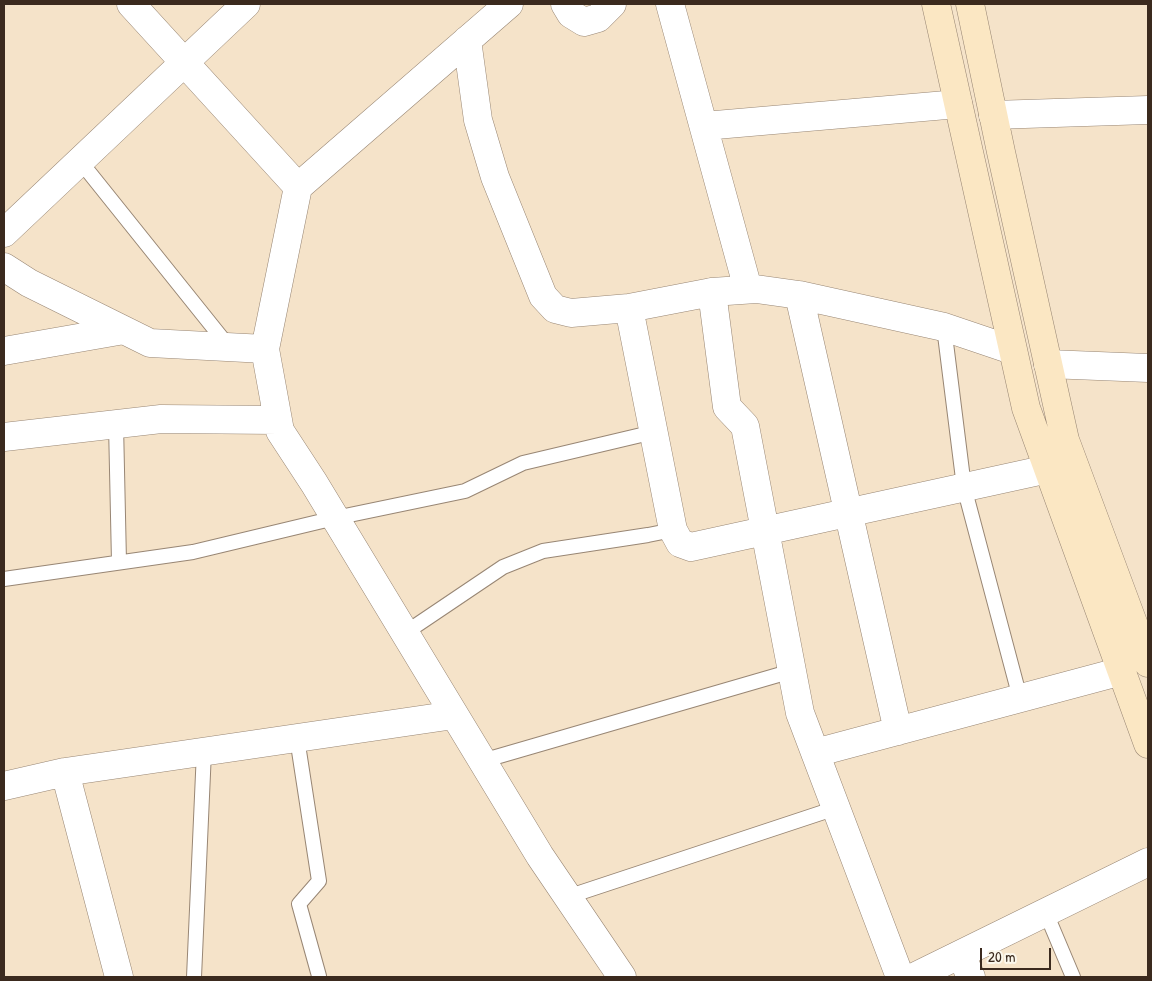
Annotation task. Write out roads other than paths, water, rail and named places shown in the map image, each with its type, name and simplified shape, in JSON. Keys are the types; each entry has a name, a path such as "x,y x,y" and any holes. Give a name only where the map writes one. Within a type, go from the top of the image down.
{"main road":[{"path":"936,4 1026,408 1148,744"},
{"path":"970,4 1065,440 1148,663"}],"street":[{"path":"132,4 298,187"},
{"path":"4,233 246,4"},
{"path":"509,4 298,187 264,349 280,431 335,518 540,856 622,977"},
{"path":"565,4 571,14 584,22 598,18 612,4"},
{"path":"670,4 748,289"},
{"path":"467,40 478,120 495,177 542,296 555,310 571,313 629,308 712,292 756,289 799,295 944,327 1012,350"},
{"path":"704,126 958,104"},
{"path":"993,115 1148,110"},
{"path":"4,267 29,283 150,343 264,349"},
{"path":"712,292 727,407 745,426 800,713 900,977"},
{"path":"799,295 898,731"},
{"path":"629,308 673,530 680,543 691,547 1048,469"},
{"path":"4,351 124,330"},
{"path":"1048,364 1148,368"},
{"path":"4,436 161,419 278,420"},
{"path":"815,753 1122,671"},
{"path":"4,786 65,772 454,715"},
{"path":"65,772 118,977"},
{"path":"914,977 966,966 1046,913 1148,862"}],"lane":[{"path":"80,161 229,347"},
{"path":"944,327 964,487 1020,698"},
{"path":"116,424 119,562"},
{"path":"4,579 193,552 335,518 465,491 523,464 654,432"},
{"path":"404,632 503,567 543,551 673,530"},
{"path":"482,761 792,671"},
{"path":"297,738 319,881 299,904 319,976"},
{"path":"194,977 204,751"},
{"path":"567,897 836,808"},
{"path":"1046,913 1073,977"}]}
